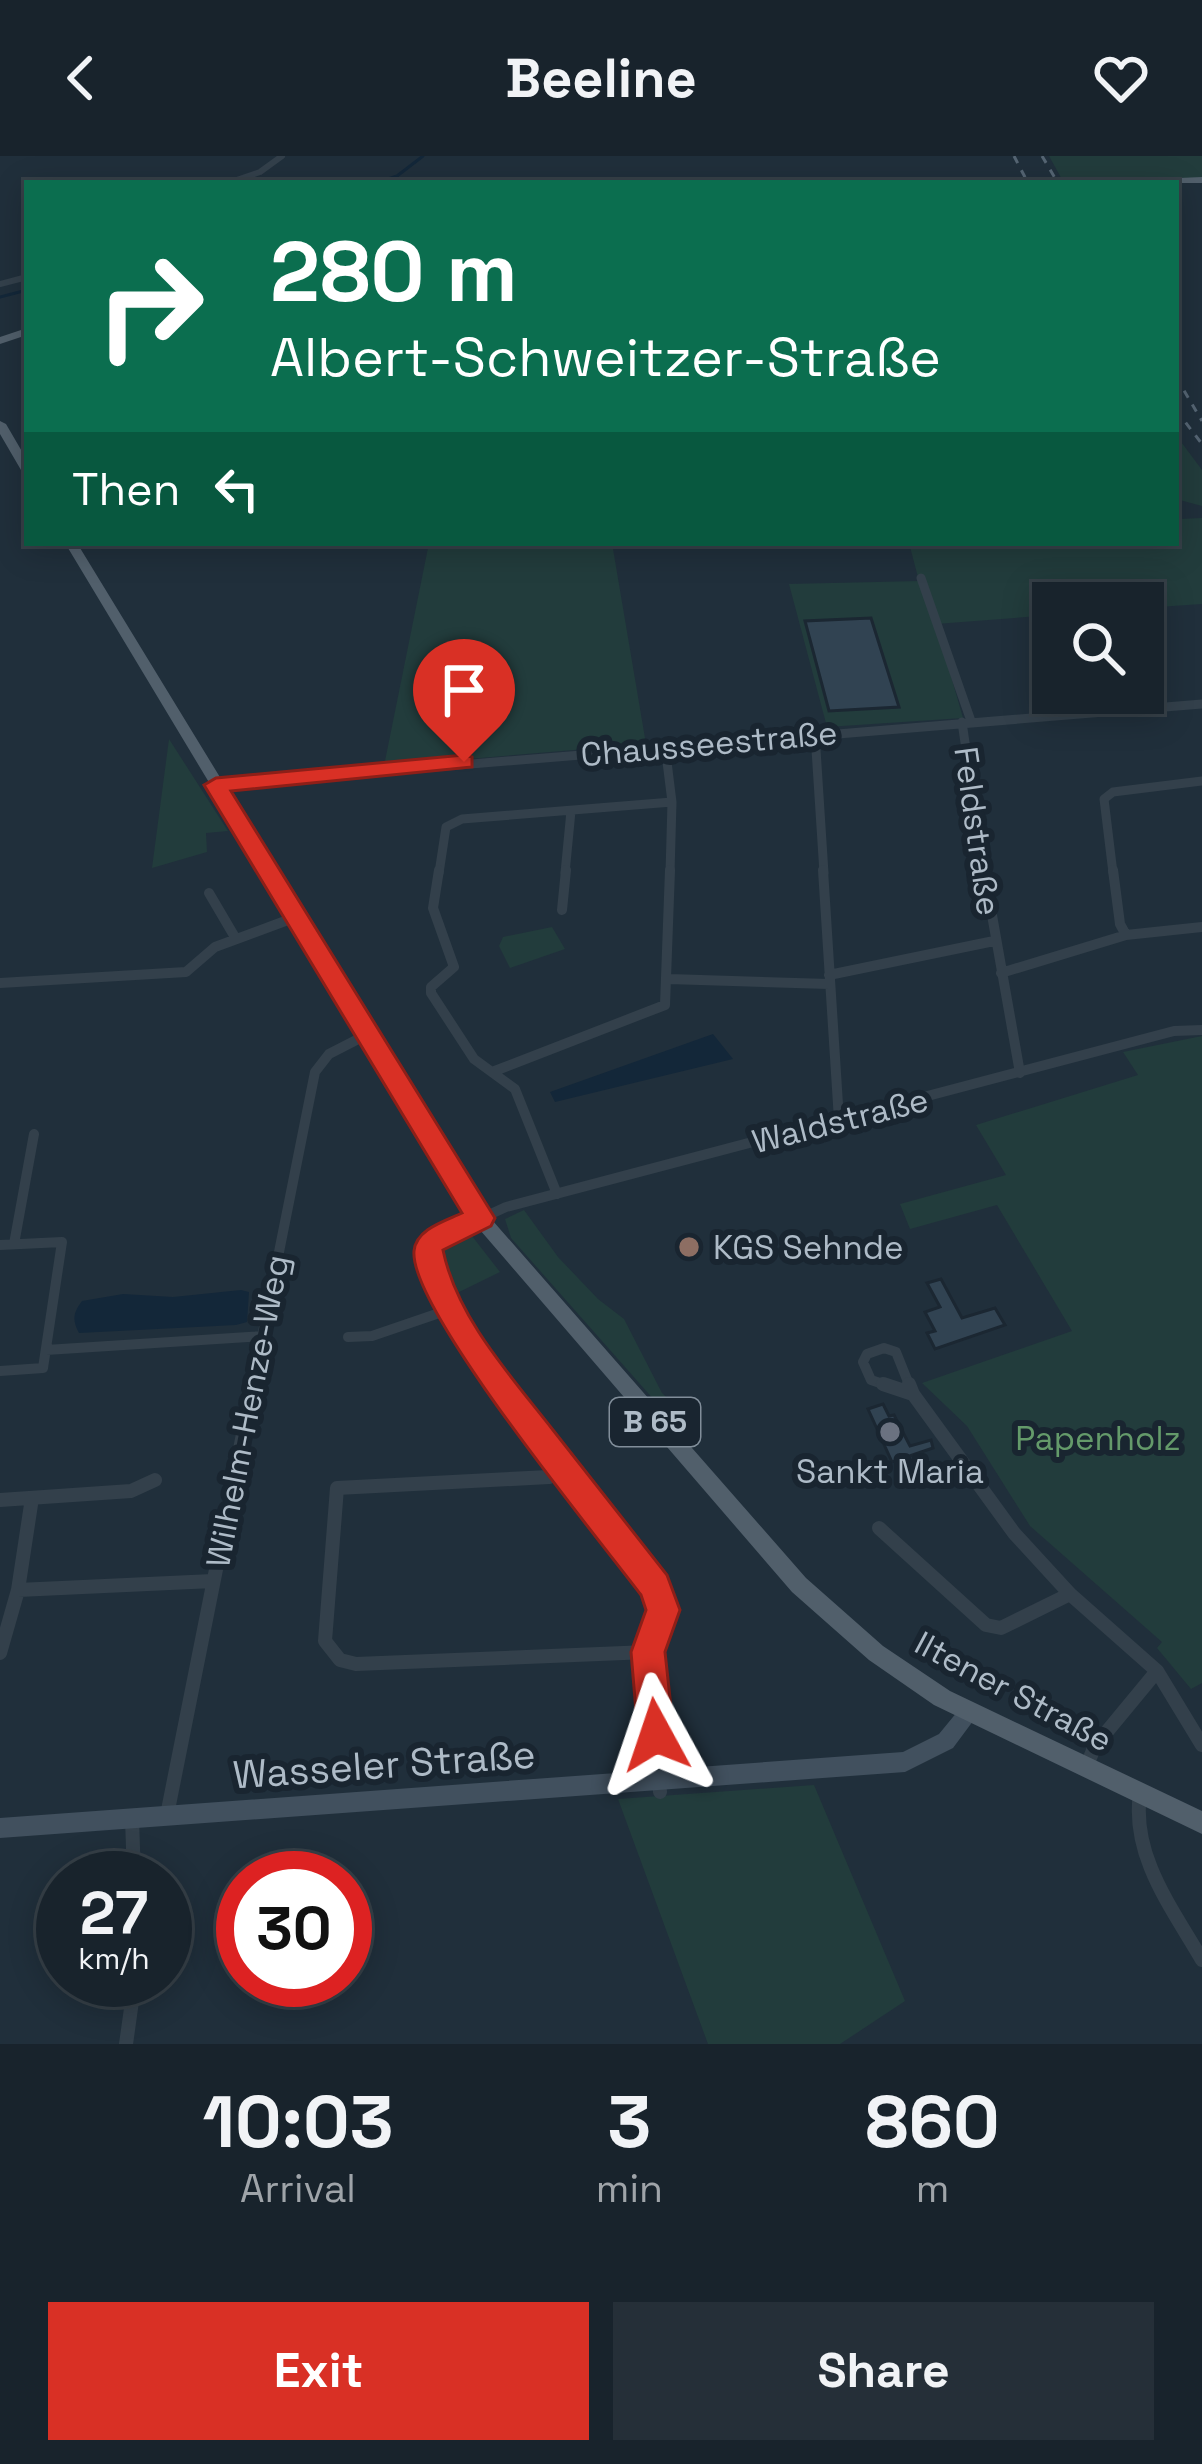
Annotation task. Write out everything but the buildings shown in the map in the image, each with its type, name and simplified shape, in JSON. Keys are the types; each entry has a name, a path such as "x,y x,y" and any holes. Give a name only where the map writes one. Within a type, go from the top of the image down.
{"main road":[{"path":"0,424 24,465"},
{"name":"B 65","path":"73,546 216,785"},
{"name":"Iltener Straße","path":"216,785 480,1218 799,1585 876,1653 969,1713 1202,1823"},
{"name":"Wasseler Straße","path":"0,1828 659,1786 904,1762 946,1742 969,1713"}],"street":[{"path":"237,180 260,172 282,156"},
{"name":"Feldstraße","path":"921,578 966,721 994,940 1020,1073"},
{"name":"Chausseestraße","path":"216,785 1202,704"},
{"path":"815,734 839,1120"},
{"path":"492,1072 665,1005 672,802 665,746"},
{"path":"1126,935 1120,924 1104,799 1113,792 1202,781"},
{"path":"557,1194 515,1089 474,1059 431,993 431,987 454,967 433,908 446,827 462,820 672,802"},
{"path":"562,910 571,811"},
{"path":"209,892 236,939"},
{"path":"0,983 186,973 215,946 296,917"},
{"path":"1001,973 1126,935 1202,927"},
{"name":"Feldstraße","path":"669,979 829,980 994,940"},
{"name":"Waldstraße","path":"451,1309 428,1250 434,1240 480,1218 1174,1031 1202,1030"},
{"name":"Wilhelm-Henze-Weg","path":"167,1815 316,1072 329,1054 368,1034"},
{"path":"0,1371 43,1368 62,1242 7,1245 34,1134"},
{"path":"348,1337 372,1336 451,1309 487,1368 655,1587 663,1610 648,1652 659,1786"},
{"path":"46,1350 263,1336"},
{"path":"913,1394 871,1381 862,1362 867,1354 884,1348 896,1352 913,1394 1014,1533 1070,1594 1157,1671 1202,1745"},
{"path":"563,1468 549,1477 337,1488 326,1642 340,1660 356,1664 648,1652"},
{"path":"0,1500 131,1491 154,1480"},
{"path":"0,1653 17,1590 32,1498"},
{"path":"879,1528 986,1625 1001,1628 1070,1594"},
{"path":"17,1590 213,1581"},
{"path":"1085,1770 1095,1746 1157,1671"},
{"path":"1140,1793 1135,1810 1140,1843 1202,1960"},
{"path":"132,1818 133,1851"},
{"path":"126,2044 131,2007"}],"green space":[{"path":"1049,156 1202,156 1202,179 1062,180"},
{"path":"1179,439 1202,470 1202,506 1179,500"},
{"path":"1202,518 1202,604 1164,607 1164,582 1032,582 1032,617 936,624 963,718 827,727 789,584 919,581 910,546 1179,546 1179,519"},
{"path":"428,546 613,546 646,744 384,766"},
{"path":"169,739 228,831 206,833 207,852 152,868"},
{"path":"552,927 565,949 510,968 499,946 503,937"},
{"name":"Papenholz","path":"1202,1036 1202,1683 1191,1689 1157,1648 1162,1642 1030,1526 967,1426 922,1383 1072,1331 997,1205 910,1229 900,1204 1006,1175 976,1125 1138,1075 1123,1052"},
{"path":"524,1210 558,1257 624,1319 662,1393 681,1411 678,1427 511,1238 505,1219"},
{"path":"462,1232 472,1236 500,1272 453,1295 434,1250"},
{"path":"814,1785 905,2001 840,2044 708,2044 618,1799"}],"water":[{"path":"713,1034 733,1059 555,1102 550,1092"},
{"path":"249,1292 247,1322 236,1325 79,1333 75,1324 82,1301 123,1294 173,1297"}],"waterway":[{"path":"385,180 423,156"},
{"path":"0,297 24,291"}],"railway":[{"path":"1014,156 1026,180"},
{"path":"1042,156 1056,180"},
{"path":"1179,382 1202,421"},
{"path":"1179,414 1202,444"}],"place":[{"name":"KGS Sehnde","path":"689,1247"},
{"name":"Sankt Maria","path":"890,1432"}],"route":[{"path":"464,762 216,785 480,1218 434,1240 428,1250 451,1309 487,1368 655,1587 663,1610 648,1652 656,1735"}]}
